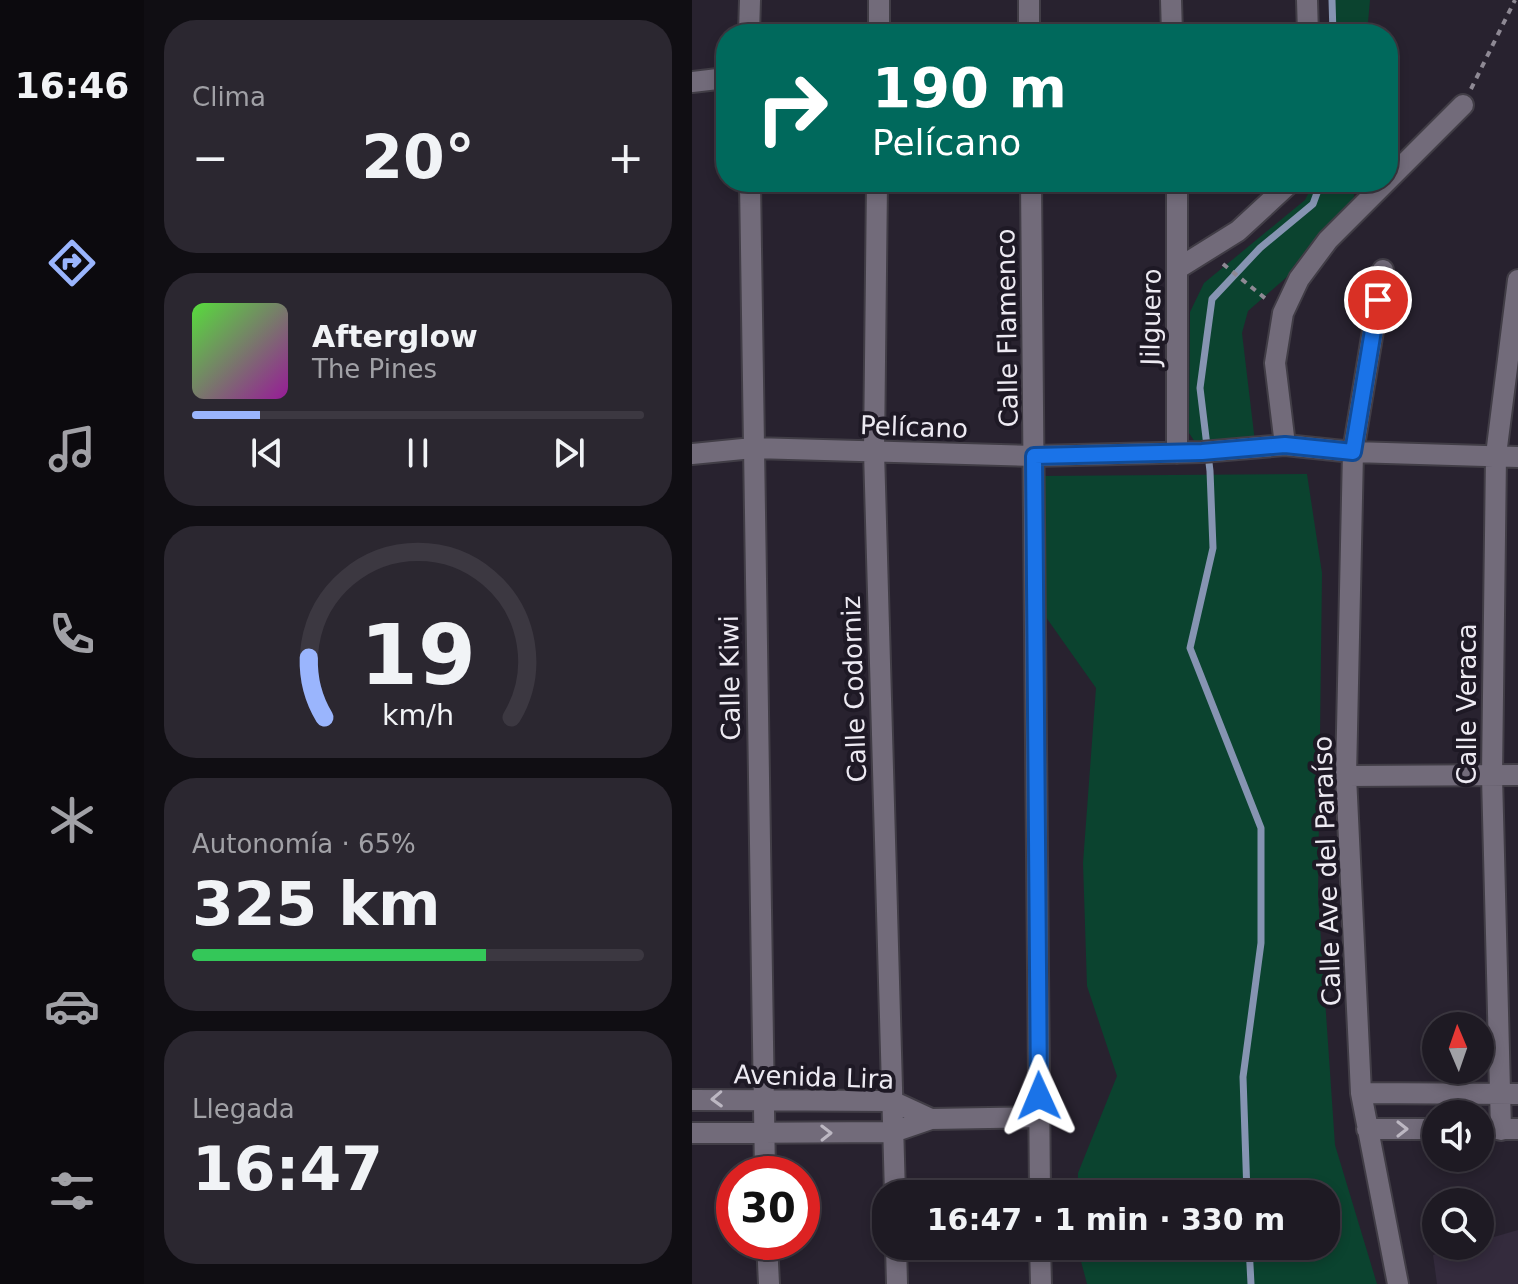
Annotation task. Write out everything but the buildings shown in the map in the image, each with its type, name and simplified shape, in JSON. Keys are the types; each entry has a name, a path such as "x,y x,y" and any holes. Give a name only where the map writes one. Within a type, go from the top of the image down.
{"street":[{"path":"749,24 750,0"},
{"path":"879,0 879,24"},
{"path":"1029,0 1029,24"},
{"path":"1171,0 1172,24"},
{"path":"1307,0 1308,24"},
{"path":"692,82 716,79"},
{"path":"1398,170 1463,105"},
{"name":"Calle Kiwi","path":"750,192 765,1156"},
{"name":"Calle Codorniz","path":"877,192 874,451 895,1180"},
{"name":"Calle Flamenco","path":"1031,192 1040,1180"},
{"name":"Jilguero","path":"1177,192 1177,453"},
{"path":"1177,269 1238,231 1280,192"},
{"path":"1285,445 1275,363 1283,313 1299,279 1328,240 1376,192"},
{"name":"Calle Ave del Paraíso","path":"1383,270 1353,452 1346,776 1361,1093 1398,1284"},
{"name":"Calle Veraca","path":"1500,1129 1509,1094 1492,776 1496,455 1518,280"},
{"name":"Pelícano","path":"692,454 753,448 1034,456 1234,451 1285,445 1353,452 1518,457"},
{"path":"1346,776 1518,775"},
{"path":"1361,1093 1509,1094"},
{"name":"Avenida Lira","path":"692,1100 762,1097 892,1101 931,1119"},
{"name":"Avenida Lira","path":"692,1133 893,1132 931,1119 1039,1117"},
{"path":"1367,1129 1422,1129"},
{"path":"768,1260 769,1284"},
{"path":"896,1260 897,1284"},
{"path":"1040,1260 1041,1284"}],"path":[{"path":"1463,105 1515,0"},
{"path":"1226,267 1248,285"}],"shaded area":[{"path":"1518,1230 1518,1284 1437,1284 1434,1260 1494,1260 1494,1237"}],"green space":[{"path":"1330,0 1370,0 1368,24 1330,24"},
{"path":"1309,192 1354,192 1352,220 1248,311 1242,333 1255,442 1199,448 1189,433 1190,312 1204,283 1305,200"},
{"path":"1307,474 1322,573 1318,897 1335,1145 1377,1284 1087,1284 1081,1260 1340,1260 1340,1180 1078,1180 1078,1173 1117,1076 1087,986 1083,863 1096,688 1043,613 1039,476"}],"waterway":[{"path":"1332,0 1333,24"},
{"path":"1247,1180 1243,1077 1261,943 1261,828 1190,648 1213,548 1210,471 1200,388 1212,299 1260,248 1313,204 1317,192"},
{"path":"1250,1260 1251,1284"}],"route":[{"path":"1039,1096 1034,456 1234,451 1285,445 1353,452 1378,300"}]}
